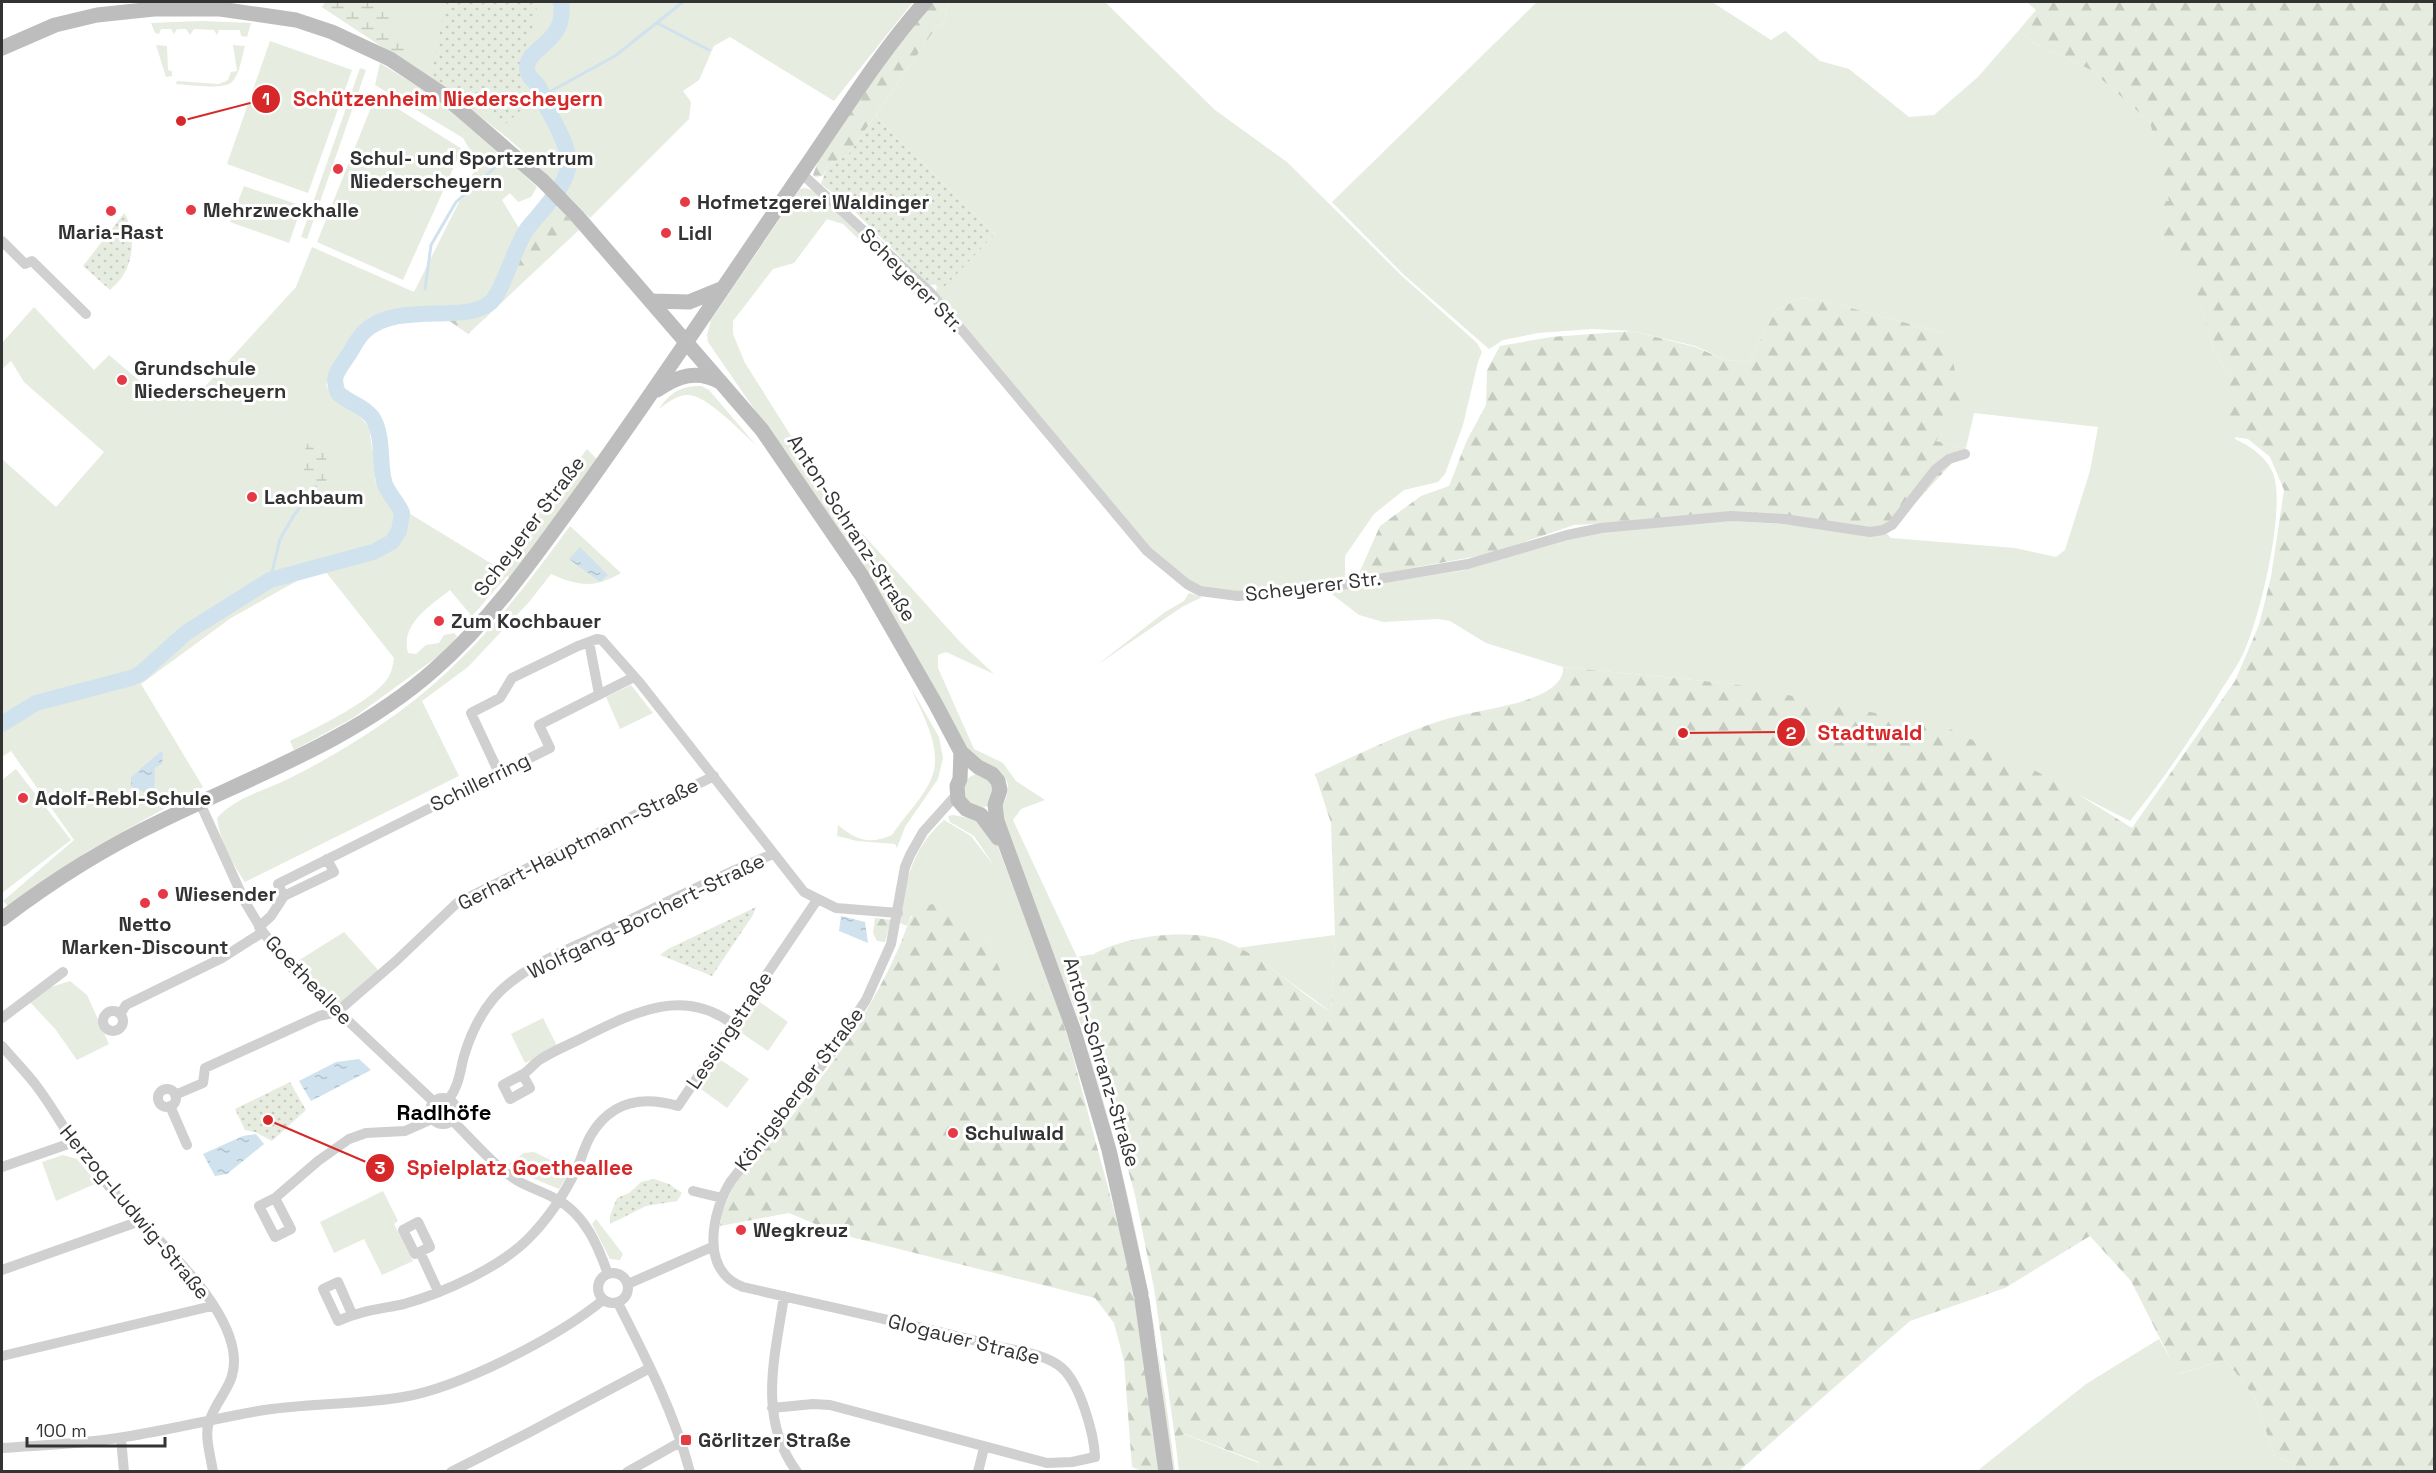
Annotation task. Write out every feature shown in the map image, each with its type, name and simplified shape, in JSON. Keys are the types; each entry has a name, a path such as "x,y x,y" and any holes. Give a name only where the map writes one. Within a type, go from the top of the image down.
{"main road":[{"name":"Scheyerer Straße","path":"2,919 87,860 161,820 257,778 333,740 406,693 468,637 516,582 650,395 876,63 925,2"},
{"name":"Anton-Schranz-Straße","path":"2,48 74,19 138,6 258,13 314,25 358,42 390,59 441,93 543,181 652,301 762,430 856,566 961,752 983,770 992,774 1000,785 1000,795 995,805 997,821 1061,992 1109,1150 1142,1297 1166,1472"},
{"path":"652,301 689,302 722,288"},
{"path":"650,395 677,378 692,375 708,376 725,385"},
{"path":"958,787 961,752"},
{"path":"958,787 970,771 983,770"},
{"name":"Anton-Schranz-Straße","path":"958,787 971,811 984,819 1005,847"},
{"path":"971,811 987,811 995,805"}],"street":[{"name":"Scheyerer Str.","path":"801,173 930,292 1147,551 1187,584 1200,591 1238,596 1348,584 1485,561 1567,535 1601,528 1731,516 1767,517 1865,533 1876,532 1883,530 1898,518 1935,470 1949,459 1965,454"},
{"path":"2,241 25,264 32,261 86,314"},
{"path":"499,773 471,713 500,698 512,678 589,642 602,640 714,776 801,888 817,900 847,909 898,913"},
{"path":"589,642 599,694"},
{"name":"Schillerring","path":"120,1014 126,1005 222,958 261,930 284,896 334,872 327,859 550,748 539,725 634,677"},
{"name":"Gerhart-Hauptmann-Straße","path":"337,1012 396,961 457,903 714,776"},
{"name":"Königsberger Straße","path":"712,1247 714,1227 722,1198 736,1174 805,1088 866,1000 886,959 898,913 905,867 910,855 923,832 939,815 958,787"},
{"name":"Goetheallee","path":"200,803 261,930 288,964 434,1102"},
{"path":"939,815 951,809 971,811"},
{"name":"Wolfgang-Borchert-Straße","path":"449,1099 458,1082 466,1050 477,1024 493,999 511,982 696,887 773,854"},
{"name":"Lessingstraße","path":"559,1200 591,1136 603,1120 616,1109 635,1102 654,1100 678,1106 817,900"},
{"path":"2,1018 63,972"},
{"path":"523,1074 543,1057 622,1018 654,1008 669,1005 696,1007 715,1013 733,1024"},
{"path":"175,1095 203,1083 205,1068 319,1016 337,1012"},
{"name":"Herzog-Ludwig-Straße","path":"2,1046 35,1084 74,1142 109,1186 183,1266 212,1306 229,1336 234,1365 227,1391 209,1422"},
{"path":"170,1106 161,1104 159,1095 165,1090 175,1095"},
{"path":"170,1106 174,1103 175,1095"},
{"path":"441,1098 449,1099 457,1109 453,1121 440,1124 432,1119 430,1109 434,1102 441,1098"},
{"path":"170,1106 187,1145"},
{"path":"275,1198 318,1161 349,1139 366,1133 405,1131 432,1119"},
{"path":"453,1121 500,1167 519,1181 559,1200 569,1208 589,1231 608,1274"},
{"path":"2,1167 74,1142"},
{"path":"693,1191 722,1198"},
{"path":"352,1314 407,1303 438,1292 488,1268 514,1251 534,1232 559,1200"},
{"path":"2,1269 140,1221"},
{"path":"628,1284 712,1247"},
{"name":"Glogauer Straße","path":"712,1247 725,1274 733,1282 743,1287 986,1343 1047,1359 1062,1367 1071,1380 1086,1414 1094,1439 1095,1456 1072,1462 1047,1463 830,1405 813,1404 772,1408"},
{"path":"420,1252 438,1292"},
{"path":"608,1274 622,1276 628,1284 625,1298 618,1303 611,1304 603,1300 598,1293 598,1286 602,1278 608,1274"},
{"path":"784,1296 772,1373 772,1408 779,1440 798,1472"},
{"path":"2,1448 121,1438 260,1411 406,1396 440,1387 530,1346 578,1318 603,1300"},
{"path":"618,1303 682,1441 690,1472"},
{"path":"2,1356 212,1306"},
{"path":"451,1472 650,1368"},
{"path":"209,1422 213,1472"},
{"path":"121,1438 124,1472"},
{"path":"627,1472 682,1441"},
{"path":"978,1472 984,1448"}],"green space":[{"path":"326,2 913,2 834,101 730,37 714,46 699,80 683,91 691,102 689,119 590,218 505,136 438,85 322,7"},
{"path":"326,2 386,2 391,30 409,52 405,62 322,7"},
{"path":"446,2 538,2 521,62 530,102 502,127 480,106 431,76"},
{"path":"933,2 950,2 943,23 935,29 848,155 827,166 823,176 815,177 813,175 820,156 913,24"},
{"path":"950,2 1105,2 1215,110 1287,162 1402,276 1477,343 1482,352 1463,425 1445,474 1438,482 1404,490 1374,514 1345,556 1345,583 1256,593 1200,587 1178,575 1152,551 935,294 937,287 945,285 995,234 875,116 935,29 943,23"},
{"path":"1537,2 1712,2 1771,40 1785,31 1820,61 1849,69 1909,117 1934,115 1978,77 2019,30 2034,43 2091,70 2150,122 2170,202 2153,201 2163,240 2190,269 2214,351 2230,377 2235,439 2256,452 2272,471 2276,487 2276,509 2270,562 2257,616 2243,654 2186,745 2130,821 1948,728 1827,706 1734,684 1563,667 1486,643 1450,621 1438,619 1383,622 1359,615 1328,591 1460,571 1567,535 1698,519 1883,530 1891,538 2015,548 2056,557 2065,550 2090,471 2098,427 1974,413 1966,448 1935,441 1947,334 1825,301 1801,298 1776,310 1749,362 1726,360 1695,346 1633,331 1592,329 1538,333 1503,340 1489,349 1403,274 1332,202"},
{"path":"2027,2 2434,2 2434,1471 2294,1471 2293,1464 2274,1455 2255,1398 2226,1360 2178,1374 2131,1281 2090,1236 2005,1288 1910,1321 1739,1471 1258,1471 1259,1462 1185,1434 1175,1438 1154,1288 1135,1195 1104,1083 1065,984 1086,960 1107,948 1158,936 1194,935 1210,937 1239,947 1331,1012 1335,935 1331,823 1315,774 1378,745 1427,726 1454,717 1506,706 1545,692 1553,687 1562,676 1563,667 1734,684 1948,728 2060,783 2132,828 2235,681 2259,625 2271,577 2284,490 2270,457 2248,439 2227,436 2230,377 2214,351 2190,270 2163,240 2152,201 2169,201 2150,122 2091,70 2034,43 2019,30 2036,10"},
{"path":"201,21 251,23 247,37 241,36 240,30 219,30 217,35 214,30 194,29 190,35 186,29 177,29 174,34 171,29 161,29 159,34 155,33 151,23"},
{"path":"270,41 352,70 308,193 227,164"},
{"path":"156,45 167,46 168,70 172,71 172,76 166,77"},
{"path":"233,45 245,46 239,70 232,82 222,86 176,84 177,81 219,84 228,80 231,72 237,71"},
{"path":"380,63 436,98 537,187 531,197 518,202 510,193 502,200 522,233 493,297 465,310 412,310 387,315 363,325 371,333 358,338 336,365 326,385 331,394 355,411 369,427 372,449 378,462 375,480 384,498 497,567 587,449 598,460 511,579 507,576 459,631 470,614 450,590 418,617 408,633 408,653 416,654 426,645 439,643 444,635 454,633 457,636 451,647 353,718 294,750 290,741 359,704 382,685 390,674 394,658 322,567 231,618 141,684 203,787 88,851 10,908 3,901 74,840 11,751 2,757 2,459 56,507 104,452 24,382 11,361 2,369 2,343 34,307 94,370 109,355 162,400 201,391 296,287 312,247 414,292 478,164 463,138 375,85"},
{"path":"360,68 366,70 307,239 301,237"},
{"path":"376,95 462,149 403,280 317,242"},
{"path":"875,116 995,234 945,286 929,285 846,203 821,184 827,166 848,155"},
{"path":"244,186 302,206 289,243 230,222"},
{"path":"800,189 815,191 930,300 927,306 843,224 827,219 794,263 773,269 733,321 733,334 745,363 812,469 843,512 961,643 994,674 946,652 938,655 938,668 974,749 1003,763 1016,781 1045,800 1021,809 1013,820 1077,957 1093,954 1065,984 999,812 1006,798 1008,787 1006,779 1001,773 967,750 859,561 708,342 707,335 711,320"},
{"path":"553,203 580,229 468,334 448,320 429,319 472,314 491,304 503,288 519,252"},
{"path":"124,213 132,234 132,250 124,275 110,290 83,266"},
{"path":"1801,298 1825,301 1947,334 1961,399 1936,441 1966,448 1904,515 1883,530 1731,516 1574,525 1489,554 1357,578 1380,526 1421,496 1449,486 1467,440 1486,405 1487,370 1500,346 1551,337 1633,331 1695,347 1726,360 1749,362 1776,310"},
{"path":"701,386 709,390 756,445 714,407 696,397 680,396 659,409 676,392 687,387"},
{"path":"308,443 322,446 330,471 323,489 308,483 303,463"},
{"path":"570,526 621,573 594,584 578,583 551,574 529,602 468,667 422,701 459,776 245,882 227,852 217,818 242,799 282,782 358,740 435,683 484,635"},
{"path":"1189,593 1202,597 1182,607 1097,665 1165,612 1184,601"},
{"path":"631,685 653,713 620,729 606,697"},
{"path":"911,688 939,737 943,758 938,779 905,827 897,848 895,844 857,841 837,836 838,825 863,839 876,840 892,835 919,800 932,777 935,766 933,743"},
{"name":"Adolf-Rebl-Schule","path":"16,769 71,840 2,893 2,780"},
{"path":"977,774 993,781 991,804 980,809 964,801 966,781"},
{"path":"948,816 980,820 995,839 1052,991 1008,989 984,933 911,916 907,926 900,923 908,880 917,855 944,820 971,836 995,867 974,836 950,822"},
{"path":"950,902 984,933 1008,988 1026,991 1038,982 1052,991 1068,1038 1139,1312 1161,1471 1142,1471 1132,1467 1124,1361 1114,1323 1095,1298 839,1234 789,1213 720,1226 723,1210 734,1185 787,1122 851,1035 879,989 913,915 923,907"},
{"path":"756,907 712,976 660,955 668,949"},
{"path":"875,918 891,920 885,942 877,941 873,933"},
{"path":"344,932 379,971 342,1002 336,1004 293,964"},
{"path":"1335,935 1331,1012 1260,960 1237,948"},
{"path":"70,981 87,995 109,1044 77,1060 56,1030 29,1001 51,987"},
{"path":"757,1000 788,1022 768,1051 737,1030"},
{"path":"543,1018 558,1048 525,1063 511,1034"},
{"path":"1085,1039 1129,1200 1160,1361 1175,1471 1172,1471 1157,1346 1146,1291"},
{"path":"718,1058 749,1079 727,1108 698,1087"},
{"path":"290,1082 306,1110 272,1141 255,1132 245,1130 235,1109"},
{"path":"534,1152 571,1170 559,1189 520,1173 508,1164 524,1153"},
{"path":"63,1155 77,1159 97,1183 56,1201 42,1162"},
{"path":"654,1179 669,1184 682,1193 677,1201 646,1206 610,1224 610,1216 617,1198 629,1193 641,1182"},
{"path":"383,1191 398,1221 394,1224 413,1261 382,1275 364,1239 334,1253 320,1222"},
{"path":"596,1219 623,1254 620,1260 610,1259 592,1224"},
{"path":"2159,1339 2179,1374 2226,1360 2255,1398 2274,1455 2293,1464 2294,1471 1976,1472 2086,1384"},
{"path":"1184,1434 1259,1463 1258,1471 1179,1471 1175,1438"}],"water":[{"path":"580,547 608,575 600,582 569,559"},
{"path":"160,752 163,753 162,764 155,768 154,790 148,793 131,787 131,777"},
{"path":"841,916 865,922 868,943 839,931"},
{"path":"359,1059 371,1070 311,1101 299,1081 336,1062"},
{"path":"256,1134 264,1144 227,1174 215,1176 203,1154 243,1136"}],"waterway":[{"path":"2,724 36,703 140,674 187,632 270,580 373,552 392,542 399,531 402,513 385,485 376,424 364,409 338,393 335,382 336,374 357,340 365,331 379,322 413,314 466,312 480,309 496,296 522,237 555,195 569,165 562,137 540,89 527,70 534,53 554,35 559,26 561,2"},
{"path":"542,96 615,56 683,2"},
{"path":"657,23 709,50"},
{"path":"425,289 431,245 456,202 501,162"},
{"path":"270,580 280,539 294,515 316,486"}],"place":[{"name":"Schützenheim Niederscheyern","path":"181,121"},
{"name":"Schul- und Sportzentrum Niederscheyern","path":"338,169"},
{"name":"Hofmetzgerei Waldinger","path":"685,202"},
{"name":"Mehrzweckhalle","path":"191,210"},
{"name":"Maria-Rast","path":"111,211"},
{"name":"Lidl","path":"666,233"},
{"name":"Grundschule Niederscheyern","path":"122,380"},
{"name":"Lachbaum","path":"252,497"},
{"name":"Zum Kochbauer","path":"439,621"},
{"name":"Stadtwald","path":"1683,733"},
{"name":"Adolf-Rebl-Schule","path":"23,798"},
{"name":"Wiesender","path":"163,894"},
{"name":"Netto Marken-Discount","path":"145,903"},
{"name":"Spielplatz Goetheallee","path":"268,1120"},
{"name":"Schulwald","path":"953,1133"},
{"name":"Wegkreuz","path":"741,1230"},
{"name":"Görlitzer Straße","path":"686,1440"}],"district":[{"name":"Radlhöfe","path":"444,1112"}]}
